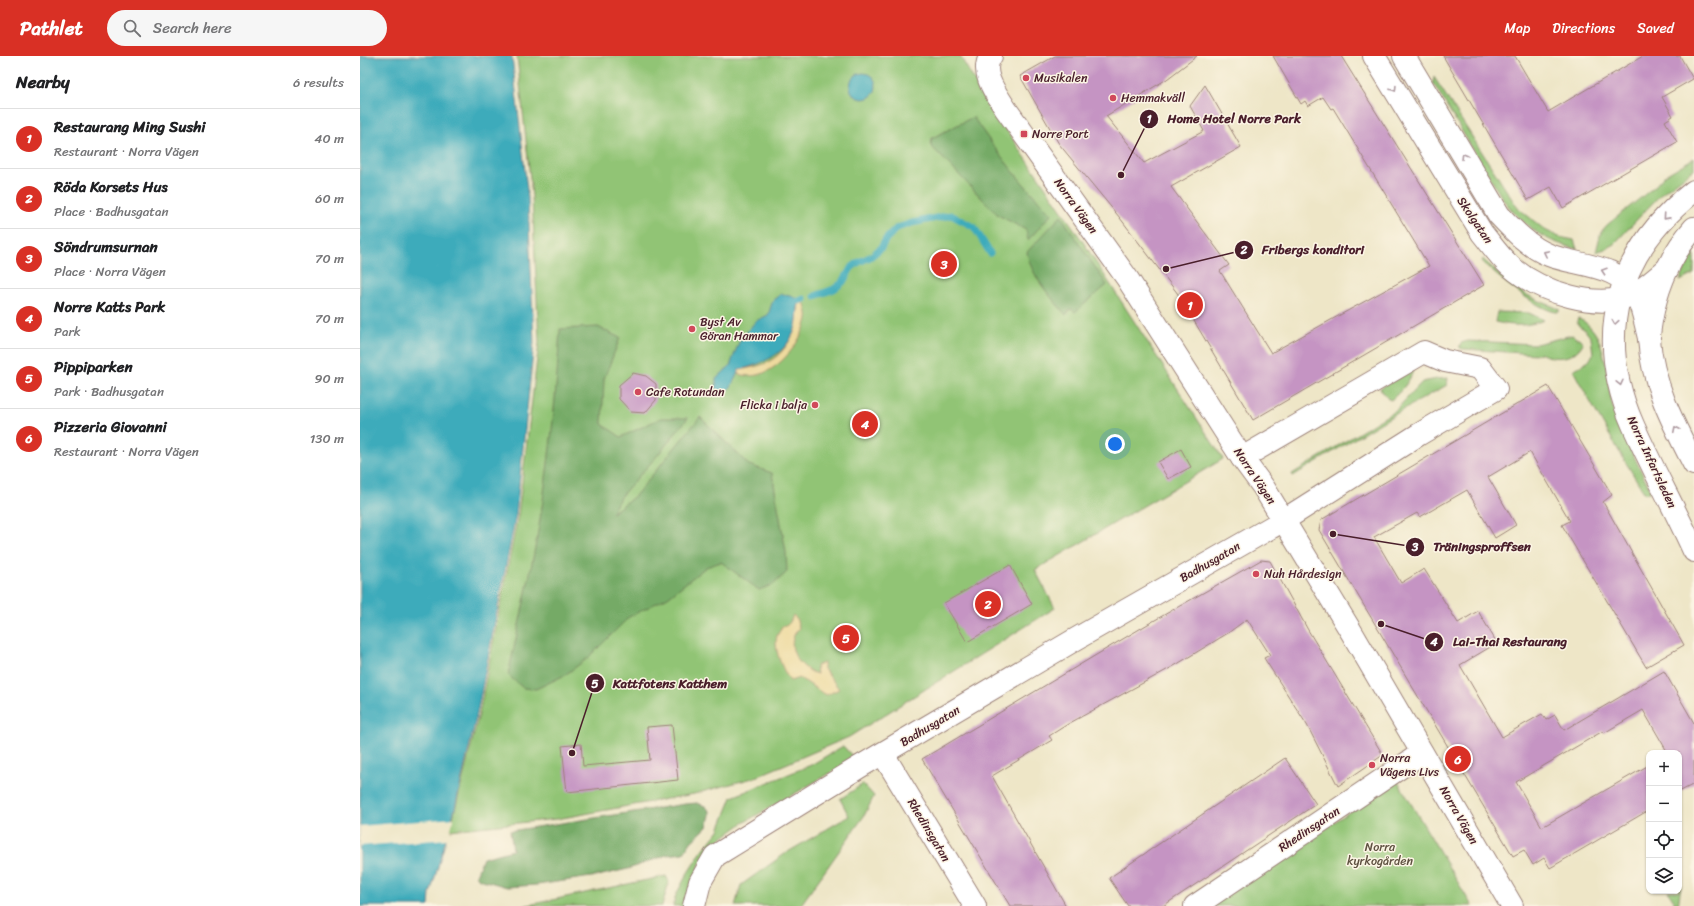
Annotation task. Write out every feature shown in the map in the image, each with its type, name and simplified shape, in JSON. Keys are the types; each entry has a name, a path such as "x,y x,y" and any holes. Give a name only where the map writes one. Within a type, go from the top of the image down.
{"main road":[{"name":"Norra Vägen","path":"991,56 989,58 987,72 990,83 1006,108 1127,278 1242,458 1284,520 1512,906"},
{"name":"Skolgatan","path":"1374,56 1479,227 1498,253 1511,266 1531,280 1554,291 1575,297 1594,300 1626,291 1608,272 1547,255 1529,244 1513,230 1499,215 1404,56"},
{"name":"Norra Infartsleden","path":"1694,191 1679,203 1646,241 1633,260 1613,345 1621,389 1633,424 1694,551"},
{"path":"1649,338 1654,308 1660,287 1668,268 1685,239 1694,228"},
{"path":"1668,268 1648,285 1626,291 1643,313 1649,338 1653,369 1661,394 1669,414 1694,464"},
{"name":"Badhusgatan","path":"694,906 700,882 715,856 1076,639 1284,520 1418,435 1496,389 1480,368 1445,362 1424,352 1242,458"},
{"name":"Rhedinsgatan","path":"1195,906 1422,753"},
{"name":"Rhedinsgatan","path":"883,754 975,906"}],"green space":[{"path":"517,56 960,56 984,97 1081,239 1223,459 1035,570 1055,608 849,737 753,778 694,794 557,819 450,830 479,714 518,515 539,342 532,197"},
{"path":"1434,77 1517,207 1545,230 1559,237 1574,240 1577,249 1554,242 1544,237 1526,224 1510,208 1502,198 1433,83"},
{"path":"973,117 1010,168 1030,192 1052,214 1028,240 1026,230 998,215 931,146 932,138"},
{"path":"1694,158 1694,169 1662,193 1614,244 1596,252 1601,232 1607,225 1654,187 1665,175"},
{"path":"1061,216 1107,285 1075,312 1071,309 1066,315 1037,277 1029,261 1027,252"},
{"path":"1694,253 1694,274 1680,281 1683,273"},
{"path":"1483,259 1519,290 1559,309 1559,312 1541,307 1518,292 1488,267 1482,261"},
{"path":"1497,312 1529,313 1544,320 1526,325 1513,325 1495,322"},
{"path":"1578,318 1589,325 1597,336 1602,347 1615,414 1627,443 1651,491 1645,494 1573,370 1589,361 1593,354 1591,338 1584,329 1579,326 1577,322"},
{"path":"598,327 620,338 604,379 602,424 621,437 661,418 688,418 657,456 620,497 612,513 635,496 700,417 749,465 772,473 786,552 787,572 774,584 759,590 721,562 706,567 668,597 629,617 588,658 565,675 536,689 523,688 508,675 543,503 553,423 560,329"},
{"path":"1572,335 1579,338 1583,343 1570,355 1558,358 1546,356 1540,353 1536,354 1460,348 1461,343 1468,341 1536,344"},
{"path":"1413,370 1410,378 1402,390 1391,400 1388,399 1380,388"},
{"path":"1448,378 1447,385 1392,416 1293,476 1292,474 1396,410 1422,382"},
{"path":"843,746 855,759 743,823 718,841 701,861 685,906 673,906 676,895 687,874 702,851 719,830 732,797 811,765"},
{"name":"Norra kyrkogården","path":"1397,780 1472,906 1209,906"},
{"path":"863,784 874,796 864,816 800,906 735,906 741,885 786,853 849,816 840,799"},
{"path":"697,803 705,806 710,811 710,815 707,827 691,842 684,853 667,855 628,869 598,876 537,885 507,887 479,879 476,875 483,858 513,850 510,831"},
{"path":"666,876 669,882 662,906 523,906"},
{"path":"1670,894 1680,894 1678,906 1669,906 1675,902"}],"sand":[{"path":"804,300 807,318 804,329 791,351 782,361 771,369 760,374 749,376 737,373 740,370 764,364 780,353 786,346 794,330 799,302"},
{"path":"793,615 796,618 799,628 794,635 792,642 795,655 804,667 817,674 816,666 824,663 824,669 839,689 827,695 799,678 790,681 779,659 776,641 777,635 782,627 788,624"}],"water":[{"path":"360,56 512,56 528,198 534,343 516,515 477,714 454,812 430,894 429,906 360,906"},
{"path":"863,73 873,76 876,86 873,96 863,99 853,96 850,86 853,76"},
{"path":"781,294 794,297 799,301 796,326 787,344 774,356 739,370 731,387 724,393 716,392 716,379 730,366 739,342 756,321 768,315 773,300"}],"pier":[{"path":"454,818 448,839 360,846 360,826"}],"building":[{"path":"1055,56 1197,56 1167,79 1106,116 1144,163 1204,131 1190,106 1205,85 1241,147 1171,187 1229,265 1220,271 1271,353 1429,266 1333,108 1331,109 1323,97 1308,106 1305,101 1301,104 1273,56 1341,56 1484,285 1253,420 1178,294 1120,218 1059,144 1020,76"},
{"path":"1443,56 1515,56 1548,112 1643,56 1680,56 1693,79 1662,97 1673,116 1665,121 1677,142 1563,208 1551,187 1528,200"},
{"name":"Cafe Rotundan","path":"633,373 646,376 656,384 656,400 645,413 631,412 619,399 619,385"},
{"path":"1548,386 1612,495 1603,502 1684,645 1646,667 1562,525 1570,521 1530,452 1488,477 1516,525 1495,538 1467,490 1420,517 1417,513 1374,537 1401,583 1424,569 1458,623 1478,611 1497,643 1460,665 1502,737 1542,714 1546,720 1555,715 1564,730 1664,671 1694,723 1694,784 1682,790 1682,750 1666,750 1643,710 1604,733 1603,731 1516,782 1542,827 1646,767 1646,812 1550,868 1544,858 1533,865 1524,850 1513,856 1319,530 1321,520"},
{"path":"1181,449 1191,467 1168,479 1158,462"},
{"path":"1261,560 1270,561 1308,630 1383,755 1338,786 1307,725 1264,658 1270,655 1247,619 1228,633 1174,666 1068,724 1049,736 1052,740 992,776 1066,906 1010,906 922,759 1148,624"},
{"path":"1010,565 1032,604 967,642 944,603"},
{"path":"672,725 678,780 567,792 562,746 581,744 583,766 650,760 647,727"},
{"path":"1285,758 1316,804 1163,906 1128,906 1109,878"}],"waterway":[{"path":"815,296 834,289 843,282 851,268 870,257 881,248 886,239 897,228 912,223 951,215 974,227 990,253"},
{"path":"799,301 804,299"}],"place":[{"name":"Musikalen","path":"1026,78"},
{"name":"Hemmakväll","path":"1113,98"},
{"name":"Norre Port","path":"1024,134"},
{"name":"Home Hotel Norre Park","path":"1121,175"},
{"name":"Söndrumsurnan","path":"944,264"},
{"name":"Fribergs konditori","path":"1166,269"},
{"name":"Restaurang Ming Sushi","path":"1190,305"},
{"name":"Byst Av Göran Hammar","path":"692,329"},
{"name":"Cafe Rotundan","path":"638,392"},
{"name":"Flicka i balja","path":"815,405"},
{"name":"Norre Katts Park","path":"865,424"},
{"name":"Träningsproffsen","path":"1333,534"},
{"name":"Nuh Hårdesign","path":"1256,574"},
{"name":"Röda Korsets Hus","path":"988,604"},
{"name":"Lai-Thai Restaurang","path":"1381,624"},
{"name":"Pippiparken","path":"846,638"},
{"name":"Kattfotens Katthem","path":"572,753"},
{"name":"Pizzeria Giovanni","path":"1458,759"},
{"name":"Norra Vägens Livs","path":"1372,765"}]}
